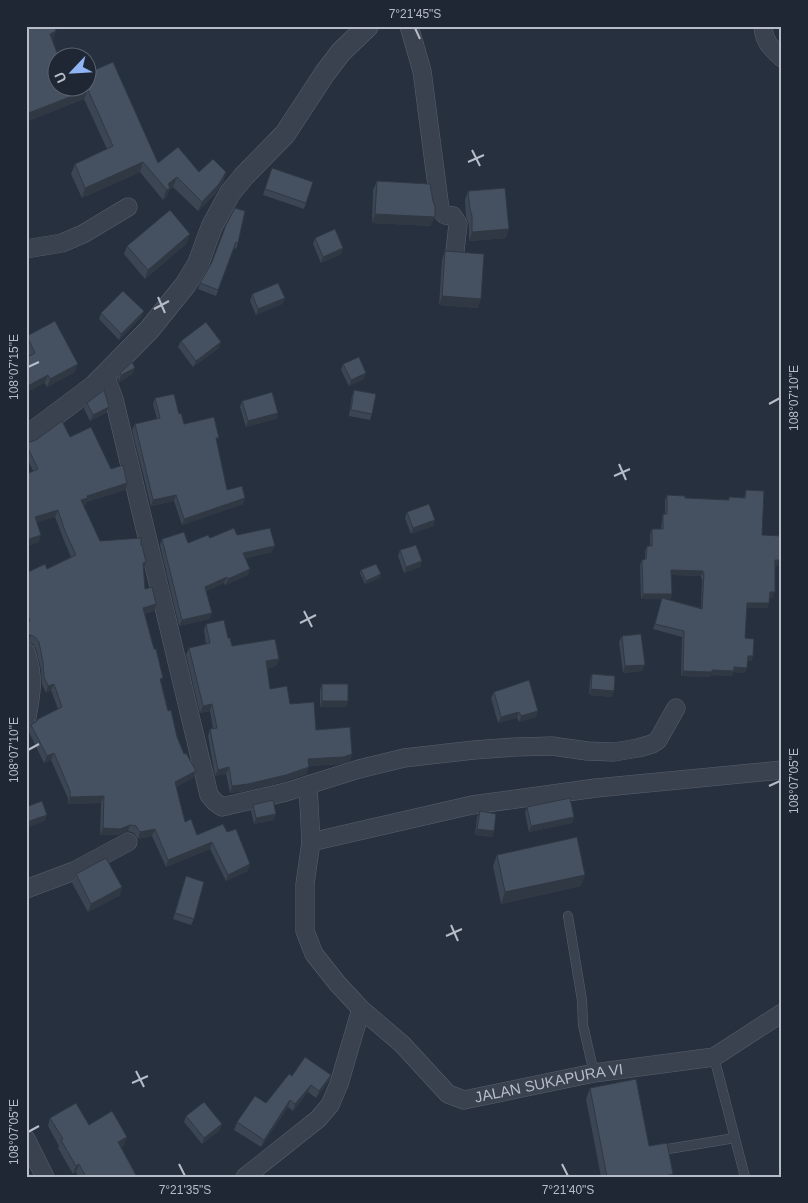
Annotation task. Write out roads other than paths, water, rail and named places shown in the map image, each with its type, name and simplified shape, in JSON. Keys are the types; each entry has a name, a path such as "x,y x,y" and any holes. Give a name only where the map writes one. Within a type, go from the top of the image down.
{"street":[{"path":"26,436 94,386 149,330 186,284 198,264 212,226 230,193 250,169 285,134 325,72 341,52 368,26"},
{"path":"409,26 422,71 440,209 445,214 453,216 458,224 455,250"},
{"path":"763,26 764,36 768,44 782,58"},
{"path":"26,248 62,243 83,234 128,207"},
{"path":"105,375 114,399 209,795 222,808 286,792 359,769 404,758 515,747 552,746 587,751 614,752 638,748 658,740 676,708"},
{"path":"26,652 32,687 26,722"},
{"path":"310,842 472,805 596,788 782,770"},
{"name":"JALAN SUKAPURA VI","path":"308,785 310,842 304,884 304,932 314,954 337,983 361,1009 402,1044 448,1094 464,1100 594,1073 714,1057"},
{"path":"26,889 74,871 128,842"},
{"path":"245,1177 318,1119 330,1105 339,1084 361,1009"},
{"path":"714,1057 782,1013"},
{"path":"26,1139 45,1177"}],"lane":[{"path":"568,916 582,1000 583,1025 594,1073"},
{"path":"714,1057 745,1177"},
{"path":"668,1149 735,1138"}]}
